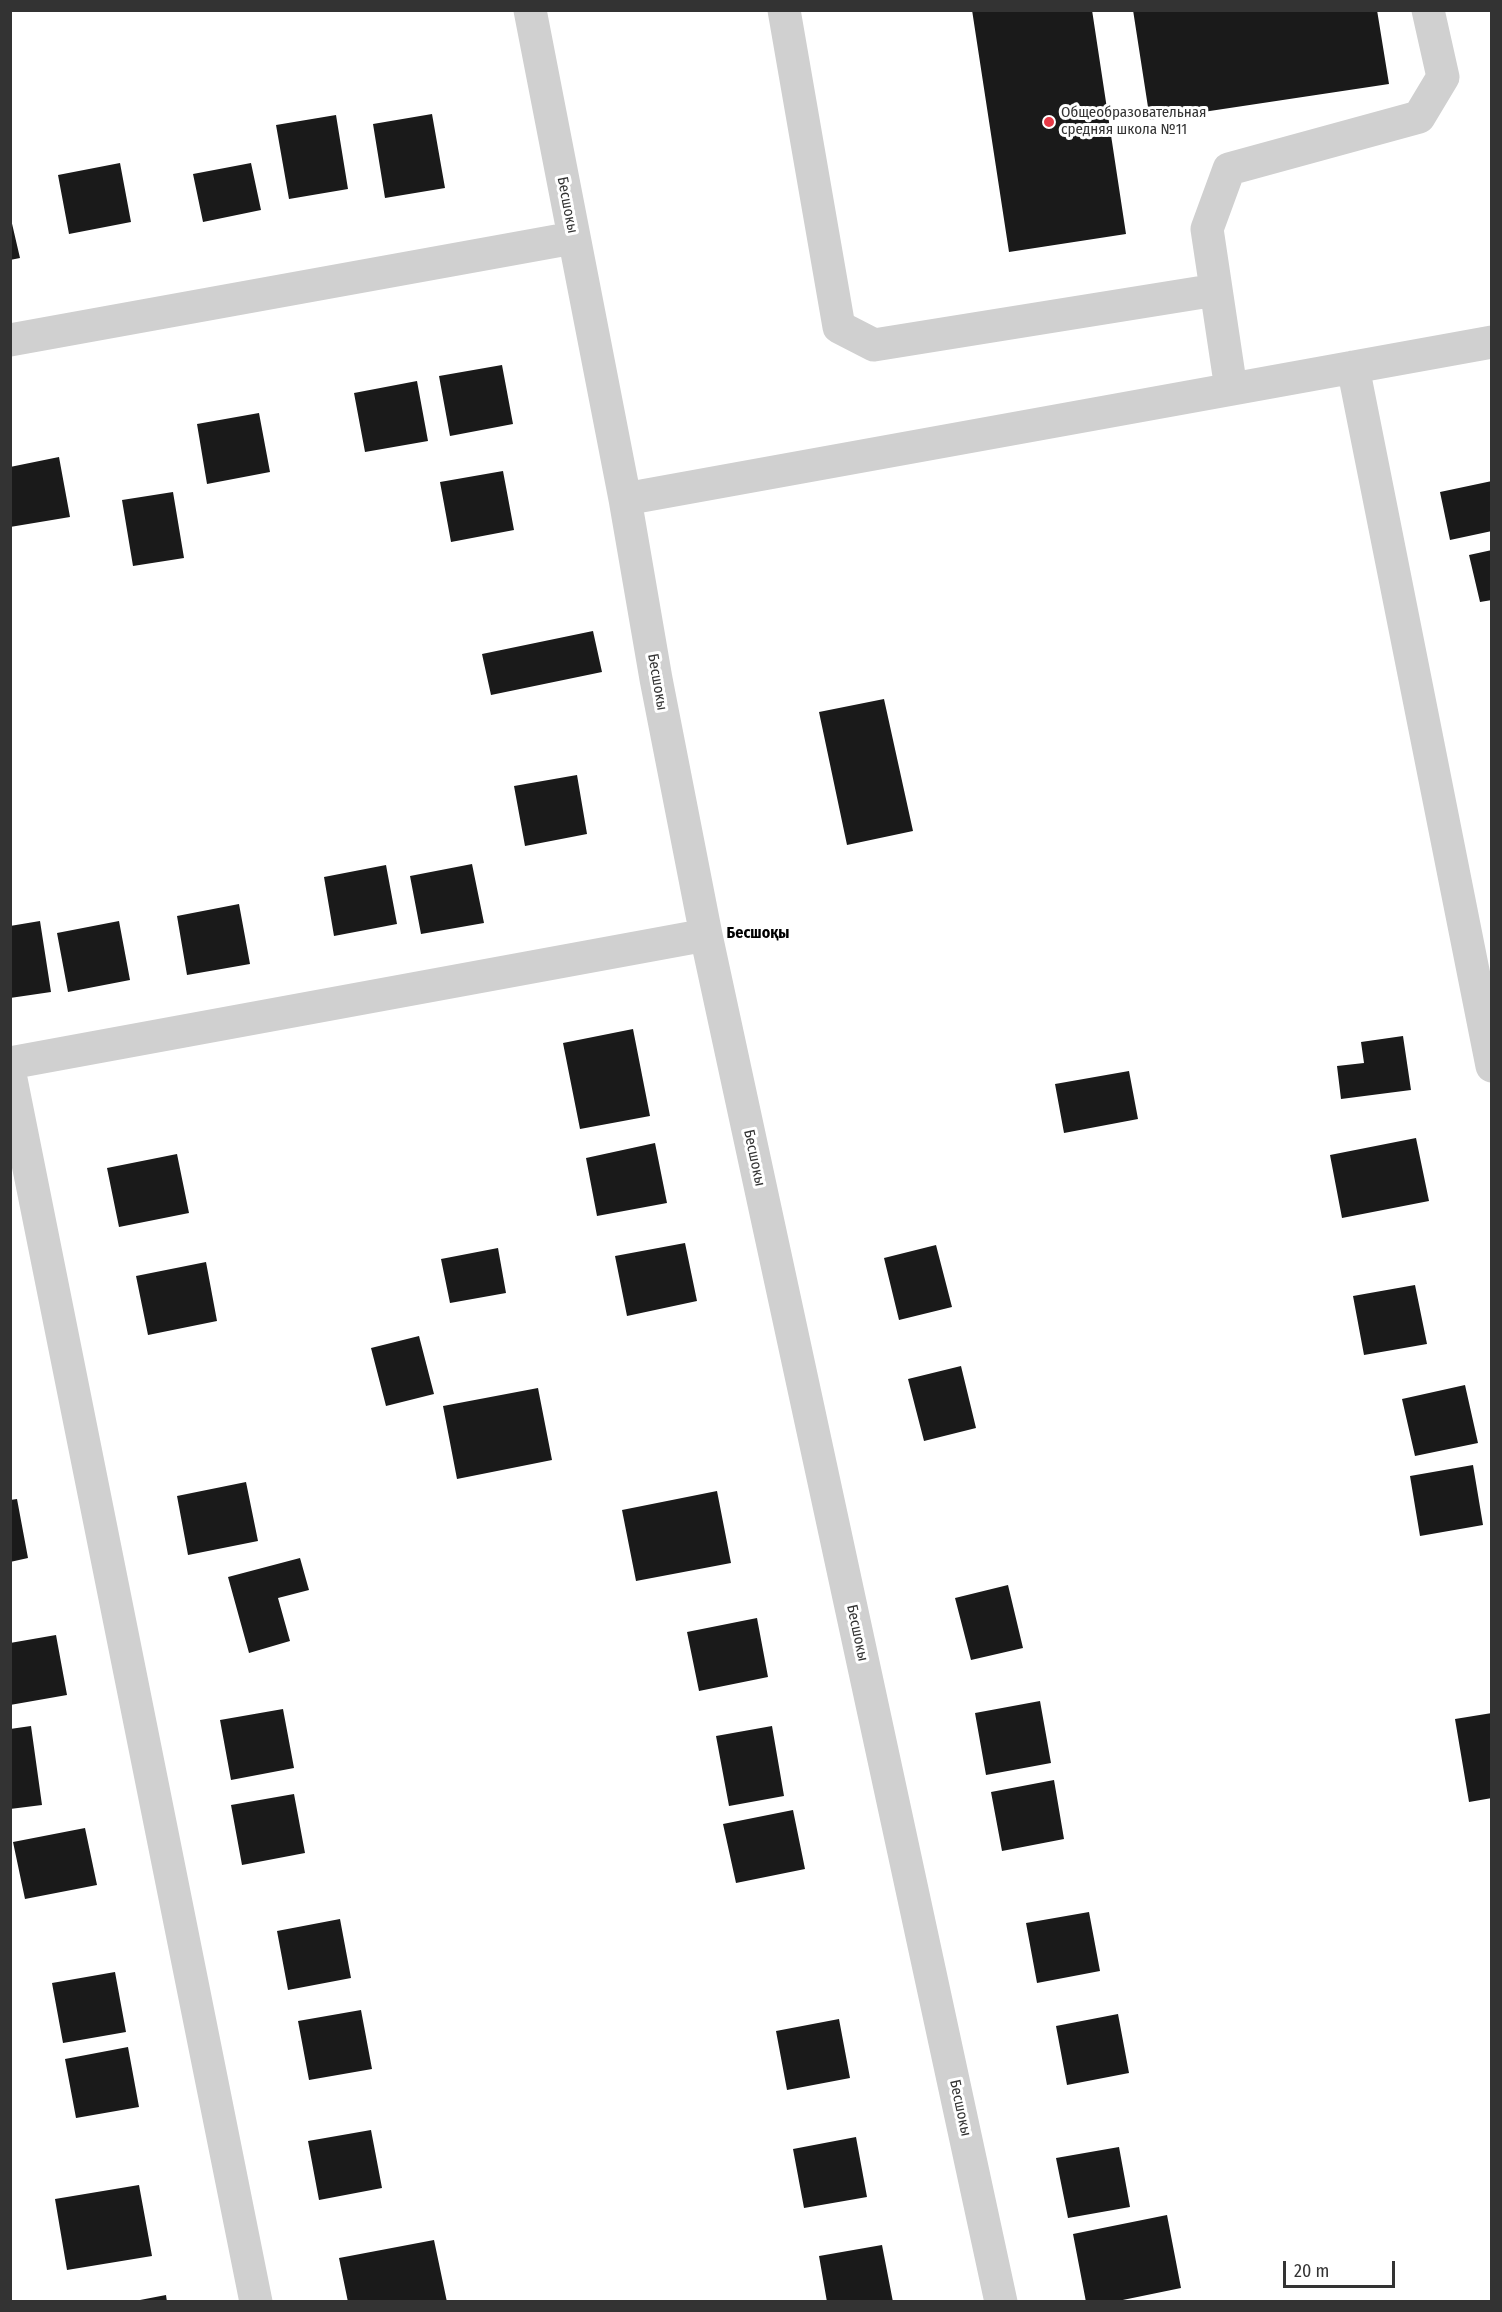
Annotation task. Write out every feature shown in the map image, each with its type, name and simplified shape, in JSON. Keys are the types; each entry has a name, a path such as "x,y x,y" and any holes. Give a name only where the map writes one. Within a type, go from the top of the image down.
{"street":[{"name":"Бесшокы","path":"530,10 625,499 656,679 706,935 1001,2301"},
{"path":"784,10 839,327 874,345 1216,290"},
{"path":"1231,389 1207,229 1229,169 1419,117 1443,77 1428,10"},
{"path":"10,340 573,238"},
{"path":"625,499 1491,342"},
{"path":"1353,367 1491,1066"},
{"path":"10,1063 706,935"},
{"path":"10,1074 256,2301"}],"building":[{"name":"Общеобразовательная средняя школа №11","path":"972,10 1092,10 1126,234 1009,252"},
{"name":"Общеобразовательная средняя школа №11","path":"1133,10 1377,10 1389,84 1150,120"},
{"path":"432,114 445,188 385,198 373,124"},
{"path":"336,115 348,189 289,199 276,125"},
{"path":"120,163 131,222 69,234 58,175"},
{"path":"251,163 261,210 203,222 193,174"},
{"path":"10,215 20,258 10,260"},
{"path":"502,365 513,424 450,436 439,376"},
{"path":"417,381 428,441 365,452 354,393"},
{"path":"259,413 270,472 207,484 197,424"},
{"path":"59,457 70,517 10,527 10,467"},
{"path":"503,471 514,530 451,542 440,482"},
{"path":"1492,481 1492,531 1450,540 1440,492"},
{"path":"173,492 184,558 133,566 122,500"},
{"path":"1492,550 1492,600 1480,602 1469,555"},
{"path":"593,631 602,672 491,695 482,654"},
{"path":"884,699 913,831 847,845 819,712"},
{"path":"577,775 587,834 525,846 514,786"},
{"path":"472,864 484,923 421,934 410,876"},
{"path":"386,865 397,924 334,936 324,877"},
{"path":"239,904 250,964 187,975 177,916"},
{"path":"40,921 51,992 10,998 10,926"},
{"path":"119,921 130,980 68,992 57,933"},
{"path":"633,1029 650,1116 580,1129 563,1043"},
{"path":"1403,1036 1411,1090 1341,1099 1337,1066 1364,1063 1361,1042"},
{"path":"1129,1071 1138,1119 1064,1133 1055,1084"},
{"path":"1416,1138 1429,1201 1342,1218 1330,1155"},
{"path":"655,1143 667,1203 597,1216 586,1158"},
{"path":"177,1154 189,1213 119,1227 107,1168"},
{"path":"685,1243 697,1301 627,1316 615,1256"},
{"path":"936,1245 952,1307 899,1320 884,1258"},
{"path":"498,1248 506,1293 450,1303 441,1259"},
{"path":"206,1262 217,1321 148,1335 136,1276"},
{"path":"1415,1285 1427,1344 1364,1355 1353,1296"},
{"path":"419,1336 434,1394 386,1406 371,1348"},
{"path":"961,1366 976,1428 924,1441 908,1379"},
{"path":"1465,1385 1478,1443 1415,1456 1402,1399"},
{"path":"538,1388 552,1460 457,1479 443,1406"},
{"path":"1473,1465 1483,1525 1420,1536 1410,1476"},
{"path":"246,1482 258,1541 188,1555 177,1496"},
{"path":"717,1491 731,1563 636,1581 622,1510"},
{"path":"17,1499 28,1558 10,1562 10,1500"},
{"path":"300,1558 309,1590 278,1598 290,1641 249,1653 228,1577"},
{"path":"1008,1585 1023,1648 971,1660 955,1598"},
{"path":"757,1618 768,1677 699,1691 687,1632"},
{"path":"56,1635 67,1695 10,1705 10,1643"},
{"path":"1040,1701 1051,1763 986,1775 975,1713"},
{"path":"283,1709 294,1768 231,1780 220,1720"},
{"path":"1492,1713 1492,1798 1469,1802 1455,1719"},
{"path":"31,1726 42,1805 10,1809 10,1729"},
{"path":"772,1726 784,1796 729,1806 716,1736"},
{"path":"1054,1780 1064,1839 1002,1851 991,1792"},
{"path":"294,1794 305,1853 242,1865 231,1805"},
{"path":"793,1810 805,1869 736,1883 723,1824"},
{"path":"85,1828 97,1885 25,1899 13,1842"},
{"path":"1089,1912 1100,1971 1037,1983 1026,1923"},
{"path":"340,1919 351,1978 288,1990 277,1931"},
{"path":"115,1972 126,2032 63,2043 52,1983"},
{"path":"361,2010 372,2069 309,2080 298,2021"},
{"path":"1118,2014 1129,2073 1067,2085 1056,2026"},
{"path":"839,2019 850,2078 787,2090 776,2031"},
{"path":"128,2047 139,2107 76,2118 65,2059"},
{"path":"371,2130 382,2188 319,2200 308,2141"},
{"path":"856,2137 867,2197 804,2208 793,2149"},
{"path":"1119,2147 1130,2207 1068,2218 1056,2158"},
{"path":"139,2185 152,2256 67,2270 55,2199"},
{"path":"1167,2215 1181,2288 1113,2302 1086,2302 1073,2234"},
{"path":"434,2240 447,2302 348,2302 339,2258"},
{"path":"882,2245 893,2302 827,2302 819,2256"},
{"path":"166,2295 167,2302 141,2302 140,2300"}],"place":[{"name":"Общеобразовательная средняя школа №11","path":"1049,122"}],"district":[{"name":"Бесшоқы","path":"758,934"}]}
